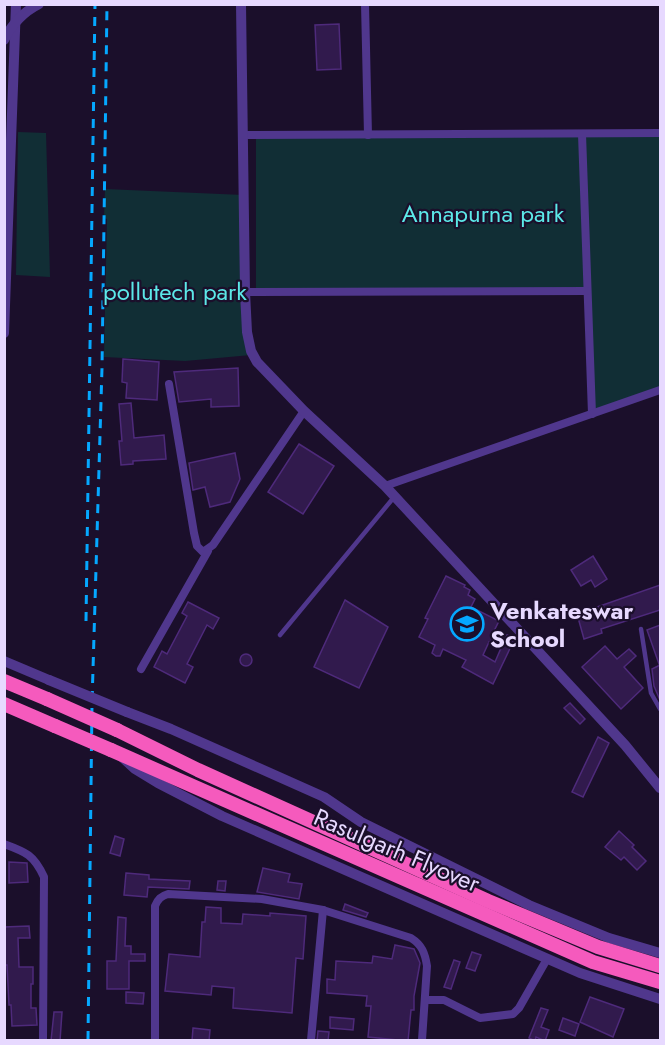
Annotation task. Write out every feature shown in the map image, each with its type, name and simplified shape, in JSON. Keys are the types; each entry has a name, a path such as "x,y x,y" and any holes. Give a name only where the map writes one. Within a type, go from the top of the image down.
{"highway":[{"name":"Rasulgarh Flyover","path":"4,681 117,730 198,770 488,901 598,947 660,966"},
{"name":"Rasulgarh Flyover","path":"4,704 593,962 660,982"}],"street":[{"path":"4,333 16,4"},
{"path":"4,40 10,28 28,10 39,4"},
{"path":"241,4 245,292 247,332 251,351 257,362 304,411 395,496 625,745 660,788"},
{"path":"365,4 368,135"},
{"path":"243,135 660,133"},
{"path":"582,134 591,414"},
{"path":"245,292 587,291"},
{"path":"169,384 196,540 199,550 203,552 208,550"},
{"path":"385,486 660,390"},
{"path":"141,669 208,550 304,411"},
{"path":"4,661 171,729 324,797 361,822 529,905 609,938 660,953"},
{"path":"114,752 150,778 222,816 547,959 611,984 660,999"},
{"path":"4,844 27,853 35,860 44,877 43,1041"},
{"path":"155,1041 155,915 157,901 162,895 168,894 262,899 323,910 411,938 420,944 426,955 422,1041"},
{"path":"311,1041 323,910"},
{"path":"425,1000 444,1000 480,1018 513,1014 519,1008 547,959"}],"lane":[{"path":"280,635 395,496"},
{"path":"641,629 651,693 660,709"}],"green space":[{"path":"18,132 46,133 50,277 16,275"},
{"name":"Annapurna park","path":"660,133 660,390 592,414 587,291 256,292 256,135"},
{"name":"pollutech park","path":"105,189 243,195 251,355 185,361 104,357 107,219 104,218"}],"building":[{"path":"339,24 341,69 317,70 315,25"},
{"path":"123,359 159,362 157,400 126,398 127,383 122,382"},
{"path":"238,368 239,406 211,407 211,399 179,402 174,372"},
{"path":"131,403 134,438 164,435 166,459 133,461 133,464 121,465 119,404"},
{"path":"299,444 334,466 303,514 268,492"},
{"path":"235,453 240,479 230,502 210,507 205,487 193,490 189,463"},
{"path":"593,556 607,579 595,587 591,580 581,586 571,570"},
{"path":"446,576 465,585 464,587 470,590 468,595 475,599 471,607 499,621 493,633 505,639 507,635 515,638 493,684 462,667 466,660 443,649 440,656 432,653 435,645 419,637 428,619 425,618","holes":["489,642 501,648 495,662 483,655"]},
{"path":"660,585 660,610 601,629 602,633 584,639 577,614"},
{"path":"345,600 388,627 359,688 314,667"},
{"path":"188,602 219,618 213,629 207,625 187,664 193,667 185,683 154,667 162,651 167,654 187,616 182,613"},
{"path":"660,625 660,664 659,664 647,630"},
{"path":"605,646 617,659 629,649 636,656 624,667 643,688 621,709 582,667"},
{"path":"248,654 252,660 248,666 244,666 240,658"},
{"path":"660,665 660,700 654,686 652,669"},
{"path":"570,703 585,719 580,724 564,708"},
{"path":"598,737 609,743 583,797 572,792"},
{"path":"619,831 646,861 637,870 624,857 621,860 605,847"},
{"path":"115,836 124,839 120,856 110,853"},
{"path":"9,862 27,863 28,882 9,883"},
{"path":"263,868 290,874 288,882 302,884 299,899 257,892"},
{"path":"126,873 149,875 149,879 190,881 189,889 148,887 147,897 124,895"},
{"path":"218,881 226,881 225,891 217,890"},
{"path":"345,904 368,913 366,917 343,910"},
{"path":"206,907 221,908 221,923 242,924 243,914 270,916 270,913 306,916 303,959 296,958 292,1013 233,1008 234,988 212,986 211,995 165,991 169,954 200,957 202,922 205,922"},
{"path":"118,917 126,918 125,946 131,946 131,954 145,954 145,961 129,961 129,989 107,989 107,961 116,961"},
{"path":"29,926 30,938 18,938 19,967 33,967 31,1008 36,1008 37,1025 12,1026 7,965 4,965 4,927"},
{"path":"395,945 414,949 420,963 408,1041 368,1037 371,1006 366,1006 367,996 327,993 327,979 335,980 336,961 372,963 373,956 392,959"},
{"path":"472,952 481,955 475,971 466,968"},
{"path":"454,960 460,962 451,989 444,987"},
{"path":"126,992 144,993 143,1004 126,1003"},
{"path":"590,997 624,1009 613,1037 580,1022"},
{"path":"541,1008 548,1010 541,1027 549,1030 545,1041 536,1037 535,1041 529,1038"},
{"path":"54,1012 62,1012 60,1041 51,1041"},
{"path":"330,1017 354,1019 353,1030 330,1028"},
{"path":"563,1018 579,1024 575,1036 559,1030"},
{"path":"193,1028 210,1030 209,1041 192,1041"},
{"path":"318,1031 329,1032 328,1041 317,1041"}],"railway":[{"path":"86,621 95,4"},
{"path":"88,1040 92,703 102,368 107,4"}],"place":[{"name":"Venkateswar School","path":"467,624"}]}
